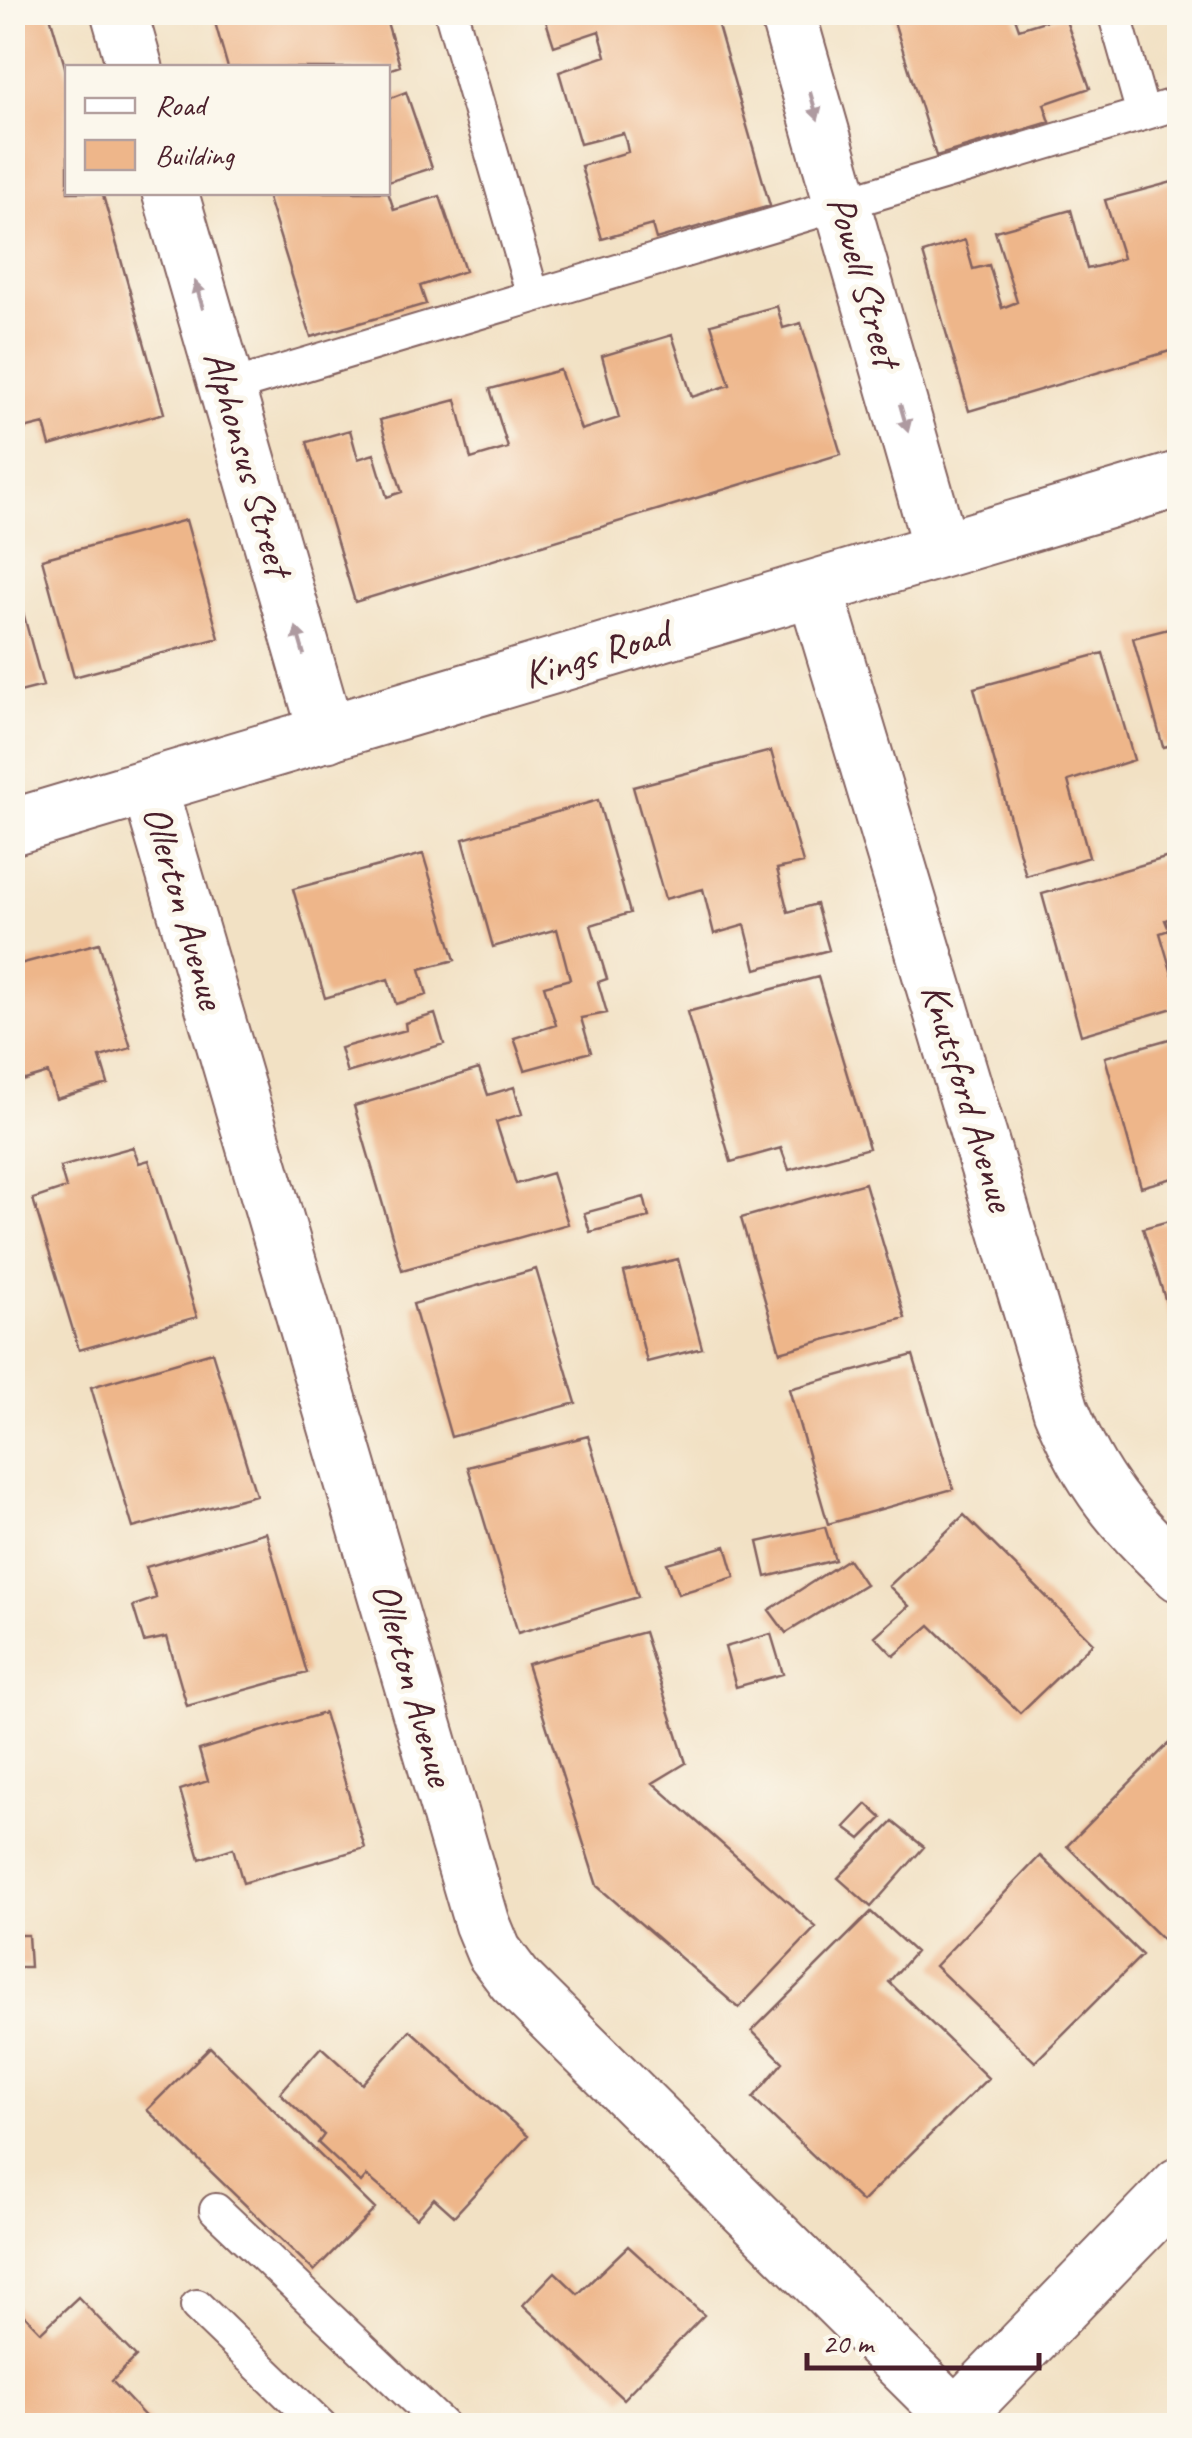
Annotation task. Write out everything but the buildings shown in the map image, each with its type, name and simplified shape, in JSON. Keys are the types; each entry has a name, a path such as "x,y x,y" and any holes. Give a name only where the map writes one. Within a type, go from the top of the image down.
{"street":[{"path":"119,12 134,65"},
{"name":"Powell Street","path":"786,12 941,549"},
{"name":"Alphonsus Street","path":"171,195 327,734"},
{"name":"Kings Road","path":"12,828 1180,479"},
{"name":"Knutsford Avenue","path":"815,589 1061,1410 1085,1466 1099,1486 1152,1549 1180,1574"},
{"name":"Ollerton Avenue","path":"149,788 482,1924 494,1952 515,1980 951,2421"},
{"path":"951,2421 1180,2186"}],"lane":[{"path":"450,12 532,296"},
{"path":"1114,12 1143,114"},
{"path":"226,388 1180,104"},
{"path":"216,2210 444,2426"},
{"path":"198,2306 321,2426"}]}
